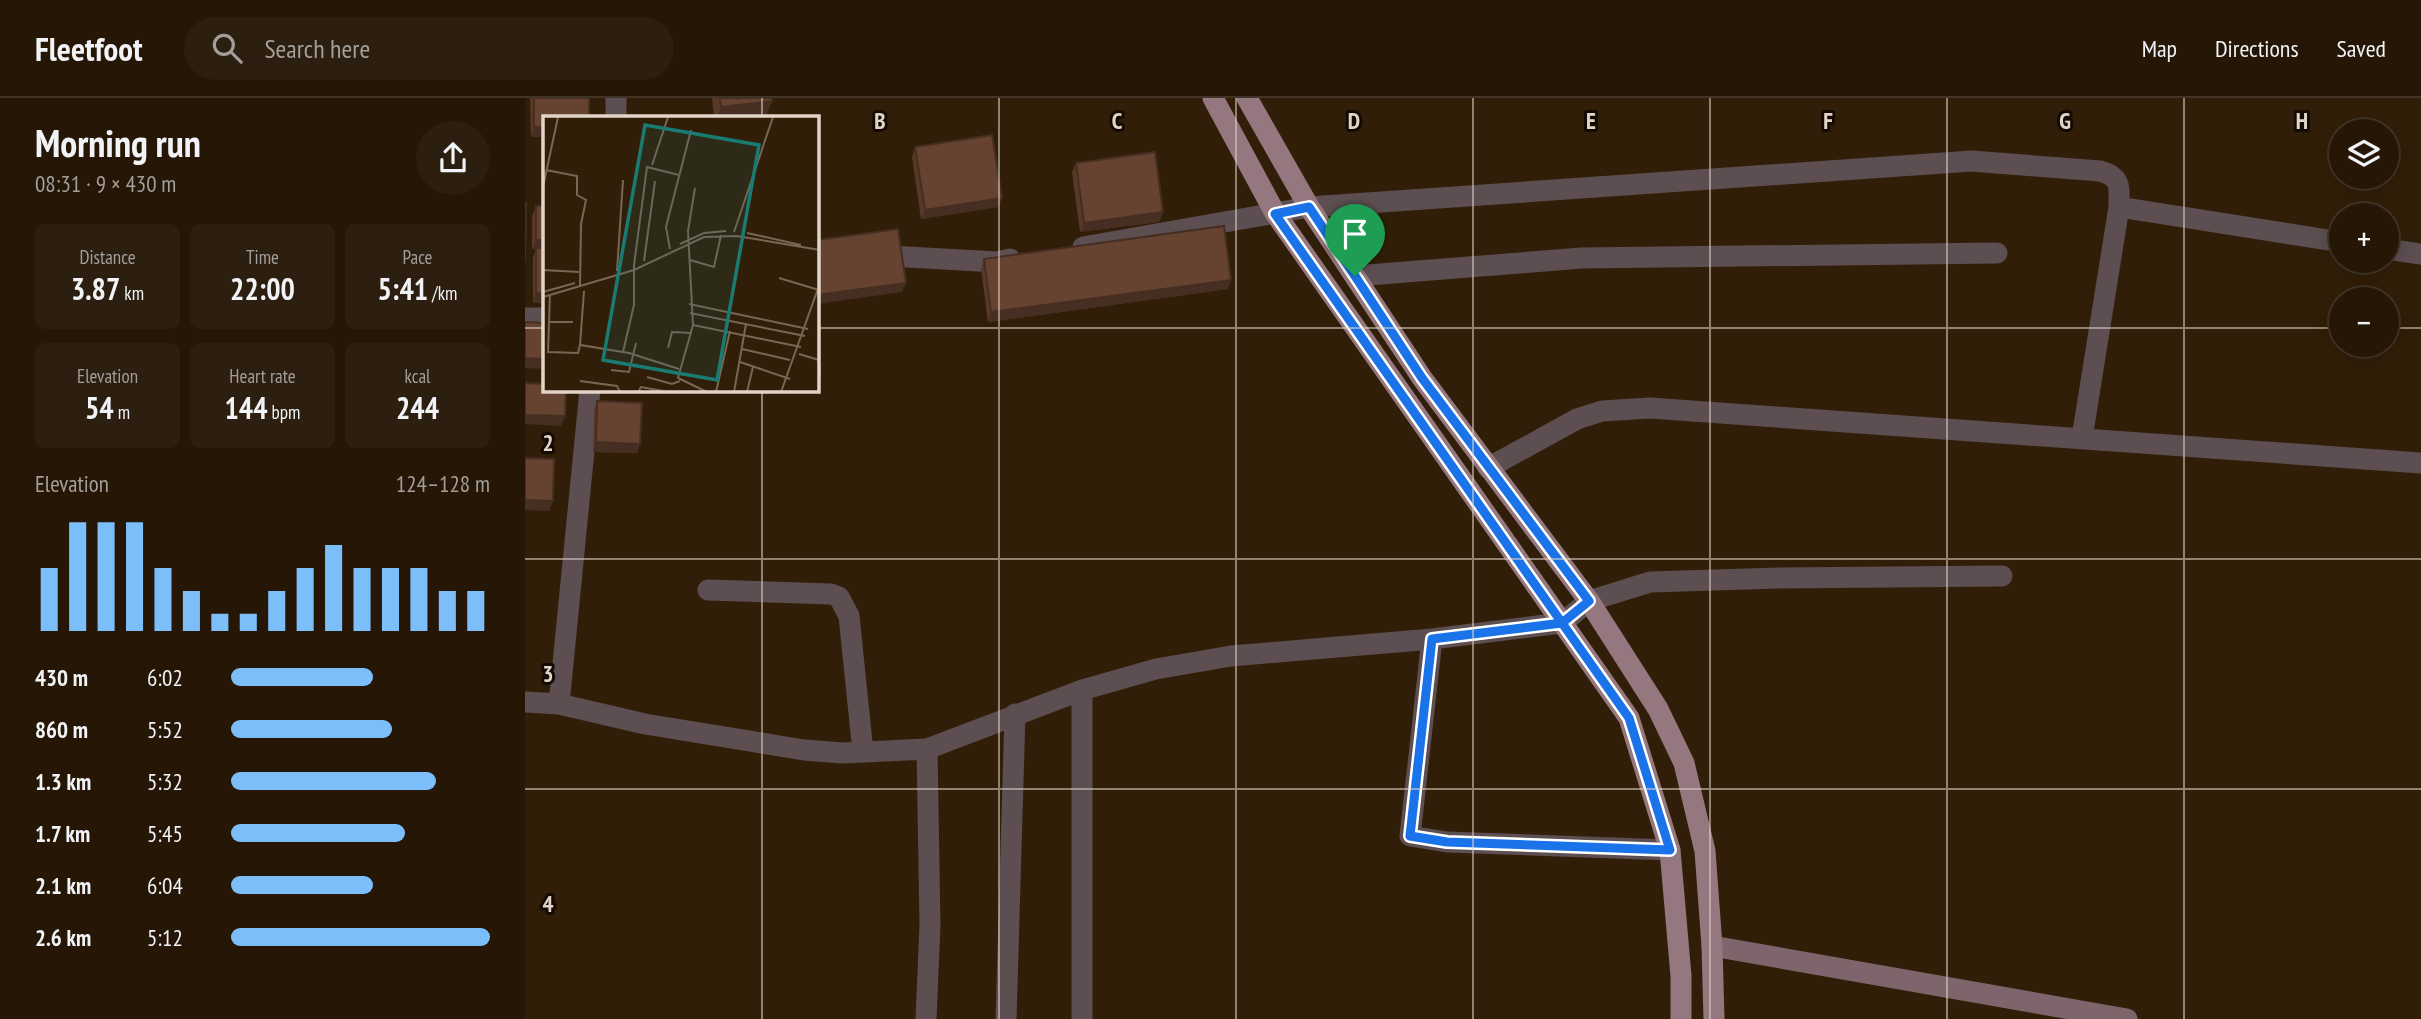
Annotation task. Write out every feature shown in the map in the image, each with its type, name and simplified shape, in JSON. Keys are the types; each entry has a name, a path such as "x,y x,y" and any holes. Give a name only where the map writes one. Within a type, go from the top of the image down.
{"main road":[{"path":"1213,98 1275,214 1629,718 1670,850 1681,976 1681,1019"},
{"path":"1247,98 1309,207 1422,378 1589,601 1658,709 1684,763 1705,851 1714,1019"}],"street":[{"path":"616,98 616,116"},
{"path":"1063,250 1309,207 1972,161 2112,174 2119,184 2119,207 2082,438"},
{"path":"2119,207 2329,240"},
{"path":"2399,251 2421,254"},
{"path":"819,252 997,262 1037,255"},
{"path":"1355,276 1582,258 1997,253"},
{"path":"525,318 543,318"},
{"path":"559,704 590,392"},
{"path":"1488,468 1577,419 1602,411 1650,408 2421,463"},
{"path":"525,702 559,704 645,724 804,750 863,752 927,749 1015,713 1156,669 1231,656 1432,639 1562,623 1589,601 1650,582 2002,576"},
{"path":"708,590 831,594 839,597 849,616 863,752"},
{"path":"1432,639 1410,836 1447,842 1670,850"},
{"path":"1082,690 1082,1019"},
{"path":"1006,1019 1015,713"},
{"path":"926,1019 930,925 927,749"},
{"path":"1712,946 2127,1019"}],"building":[{"path":"534,98 589,98 589,116 543,116 543,127 534,127"},
{"path":"720,98 771,98 772,101 721,107"},
{"path":"992,135 1002,198 925,210 915,147"},
{"path":"1155,152 1163,212 1084,223 1076,163"},
{"path":"536,206 543,206 543,240 536,240"},
{"path":"1224,226 1231,280 991,312 984,259"},
{"path":"898,229 906,283 819,295 819,240"},
{"path":"536,248 543,248 543,293 536,293"},
{"path":"525,322 543,323 543,359 525,358"},
{"path":"525,383 543,384 543,392 566,392 565,416 525,415"},
{"path":"597,401 642,403 640,444 596,442"},
{"path":"525,458 554,459 553,501 525,500"}],"route":[{"path":"1355,276 1309,207 1275,214 1562,623 1432,639 1410,836 1447,842 1670,850 1629,718 1562,623 1589,601 1422,378 1355,276"}]}
